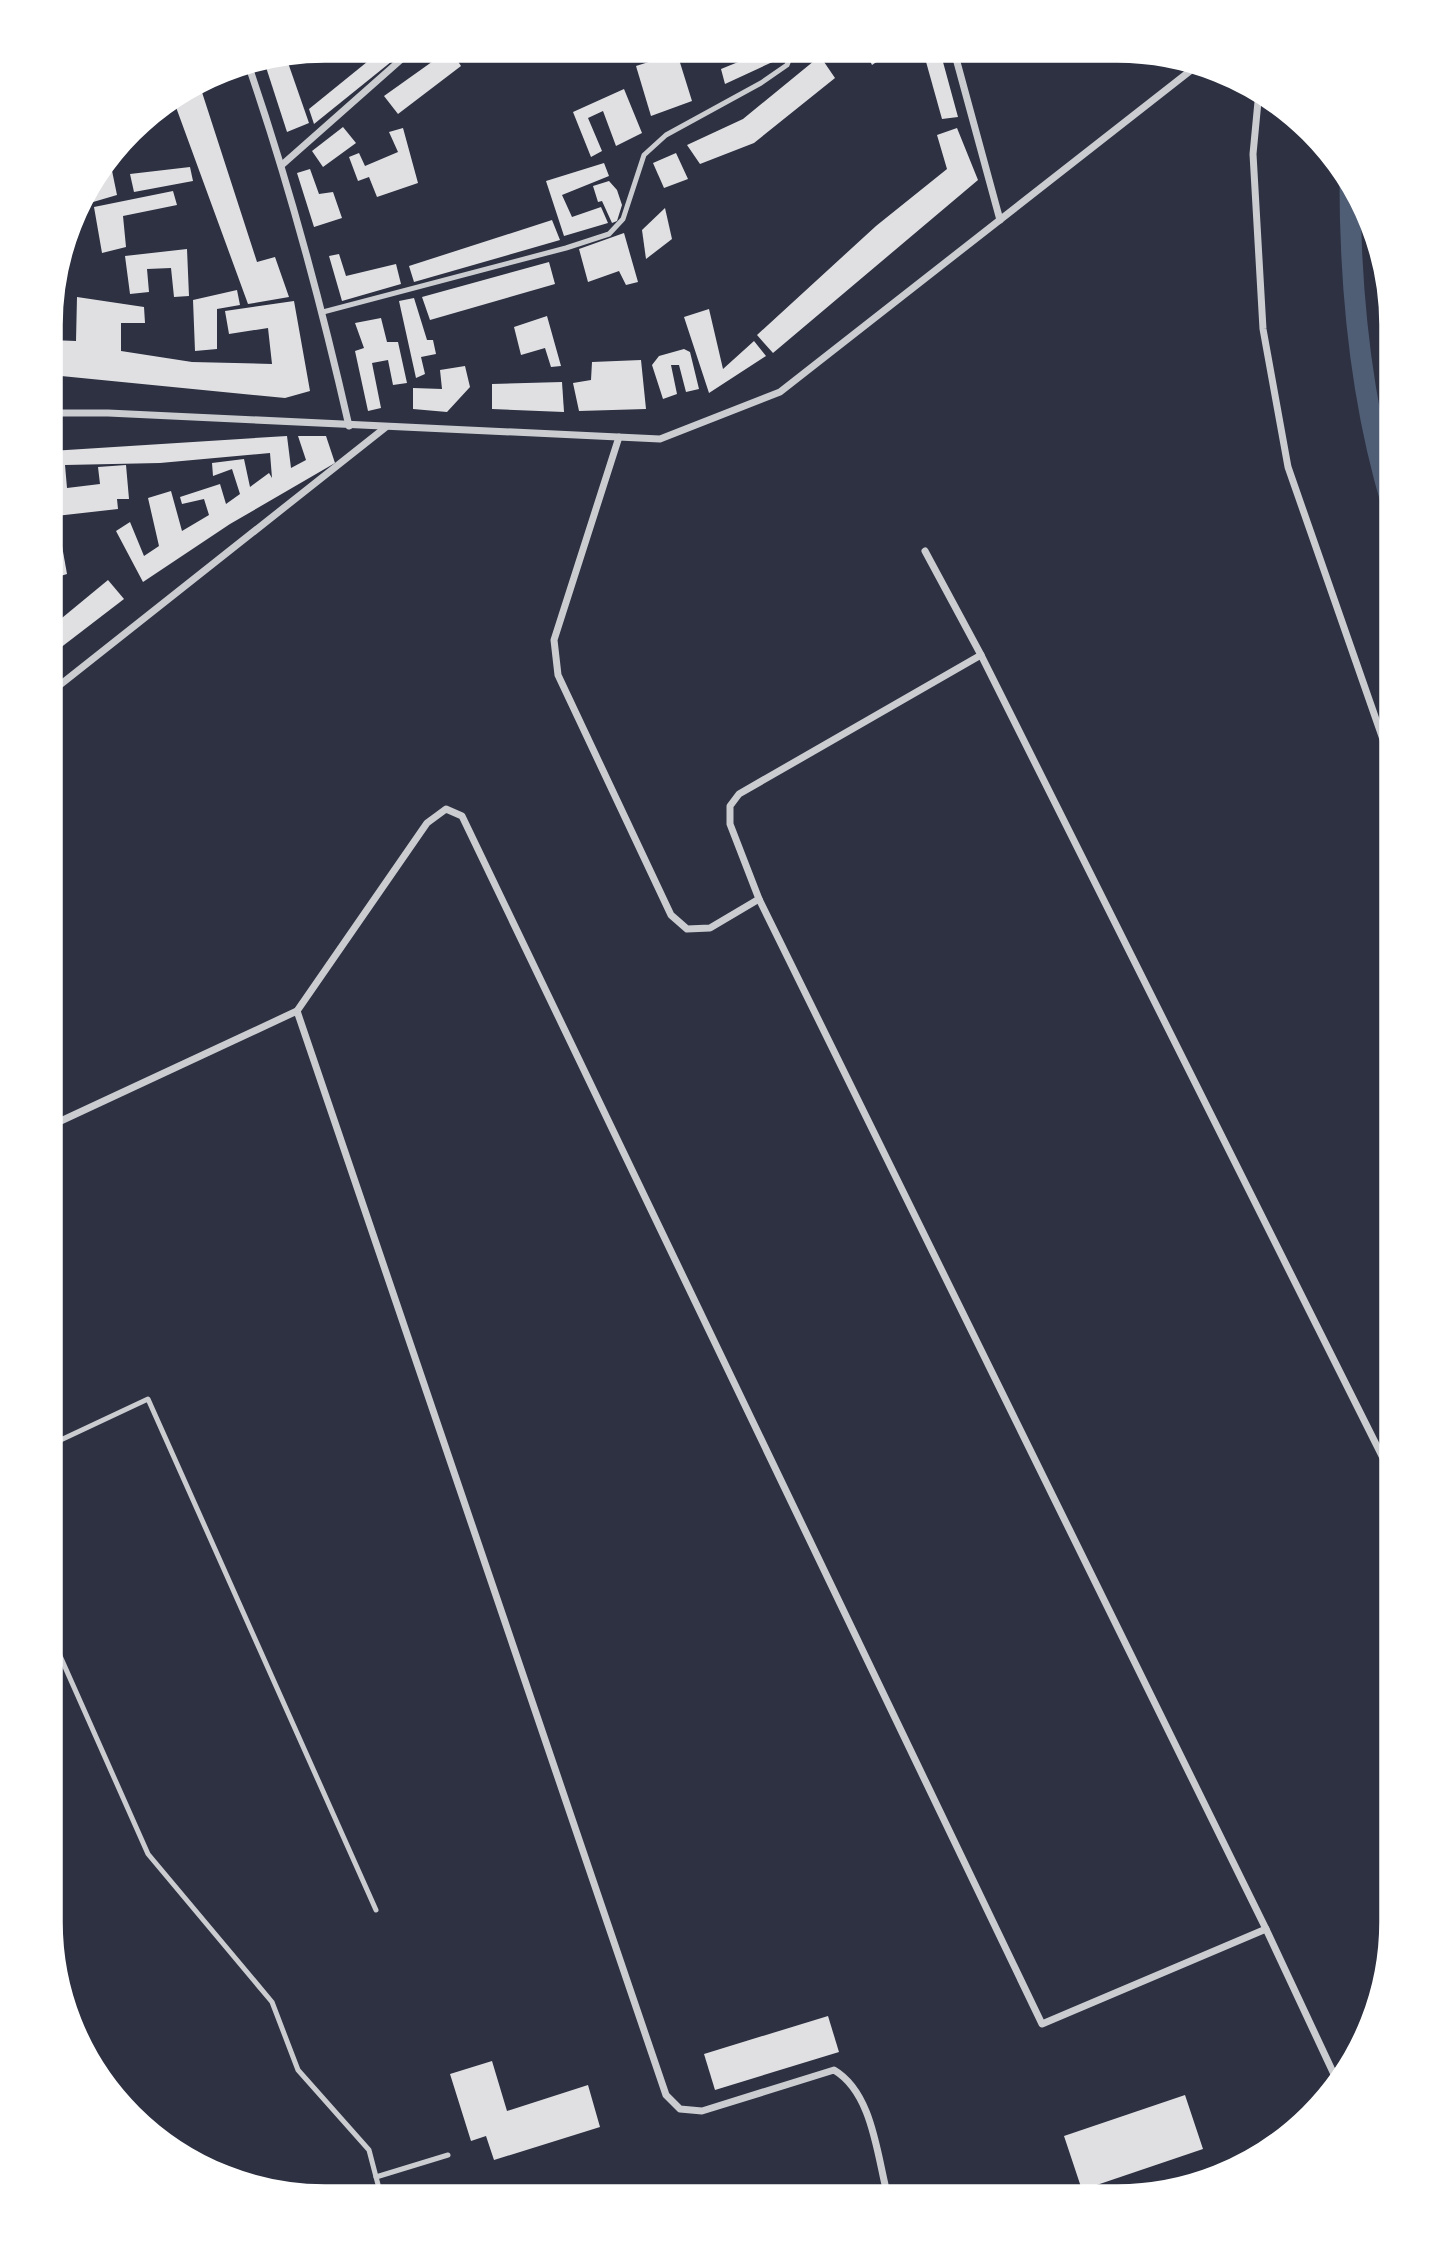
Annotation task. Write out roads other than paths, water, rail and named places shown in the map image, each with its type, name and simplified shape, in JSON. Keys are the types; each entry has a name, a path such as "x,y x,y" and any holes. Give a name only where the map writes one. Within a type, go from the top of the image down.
{"street":[{"path":"283,164 399,61"},
{"path":"957,61 1000,220"},
{"path":"61,413 660,439 780,392 1190,71"},
{"path":"251,72 283,164 323,312 349,426"},
{"path":"1258,103 1254,155 1263,329 1288,467 1381,734"},
{"path":"61,684 386,427"},
{"path":"619,437 554,640 558,675 671,915 687,929 710,928 759,900"},
{"path":"925,551 981,655 1381,1456"},
{"path":"981,655 739,794 730,806 730,824 759,900 1266,1929 1333,2072"},
{"path":"61,1121 298,1011 427,823 446,809 462,816 1042,2024 1266,1929"},
{"path":"298,1011 666,2095 680,2109 702,2111 834,2070 847,2078 863,2102 885,2186"}],"lane":[{"path":"323,312 566,248 608,234 623,219 637,185 644,155 666,135 761,83 787,65 789,61"},
{"path":"61,1440 148,1399 376,1910"},
{"path":"61,1658 148,1854 272,2002 298,2070 369,2150 379,2186"},
{"path":"376,2176 448,2155"}],"waterway":[{"path":"1350,202 1355,306 1365,388 1381,464"}]}
